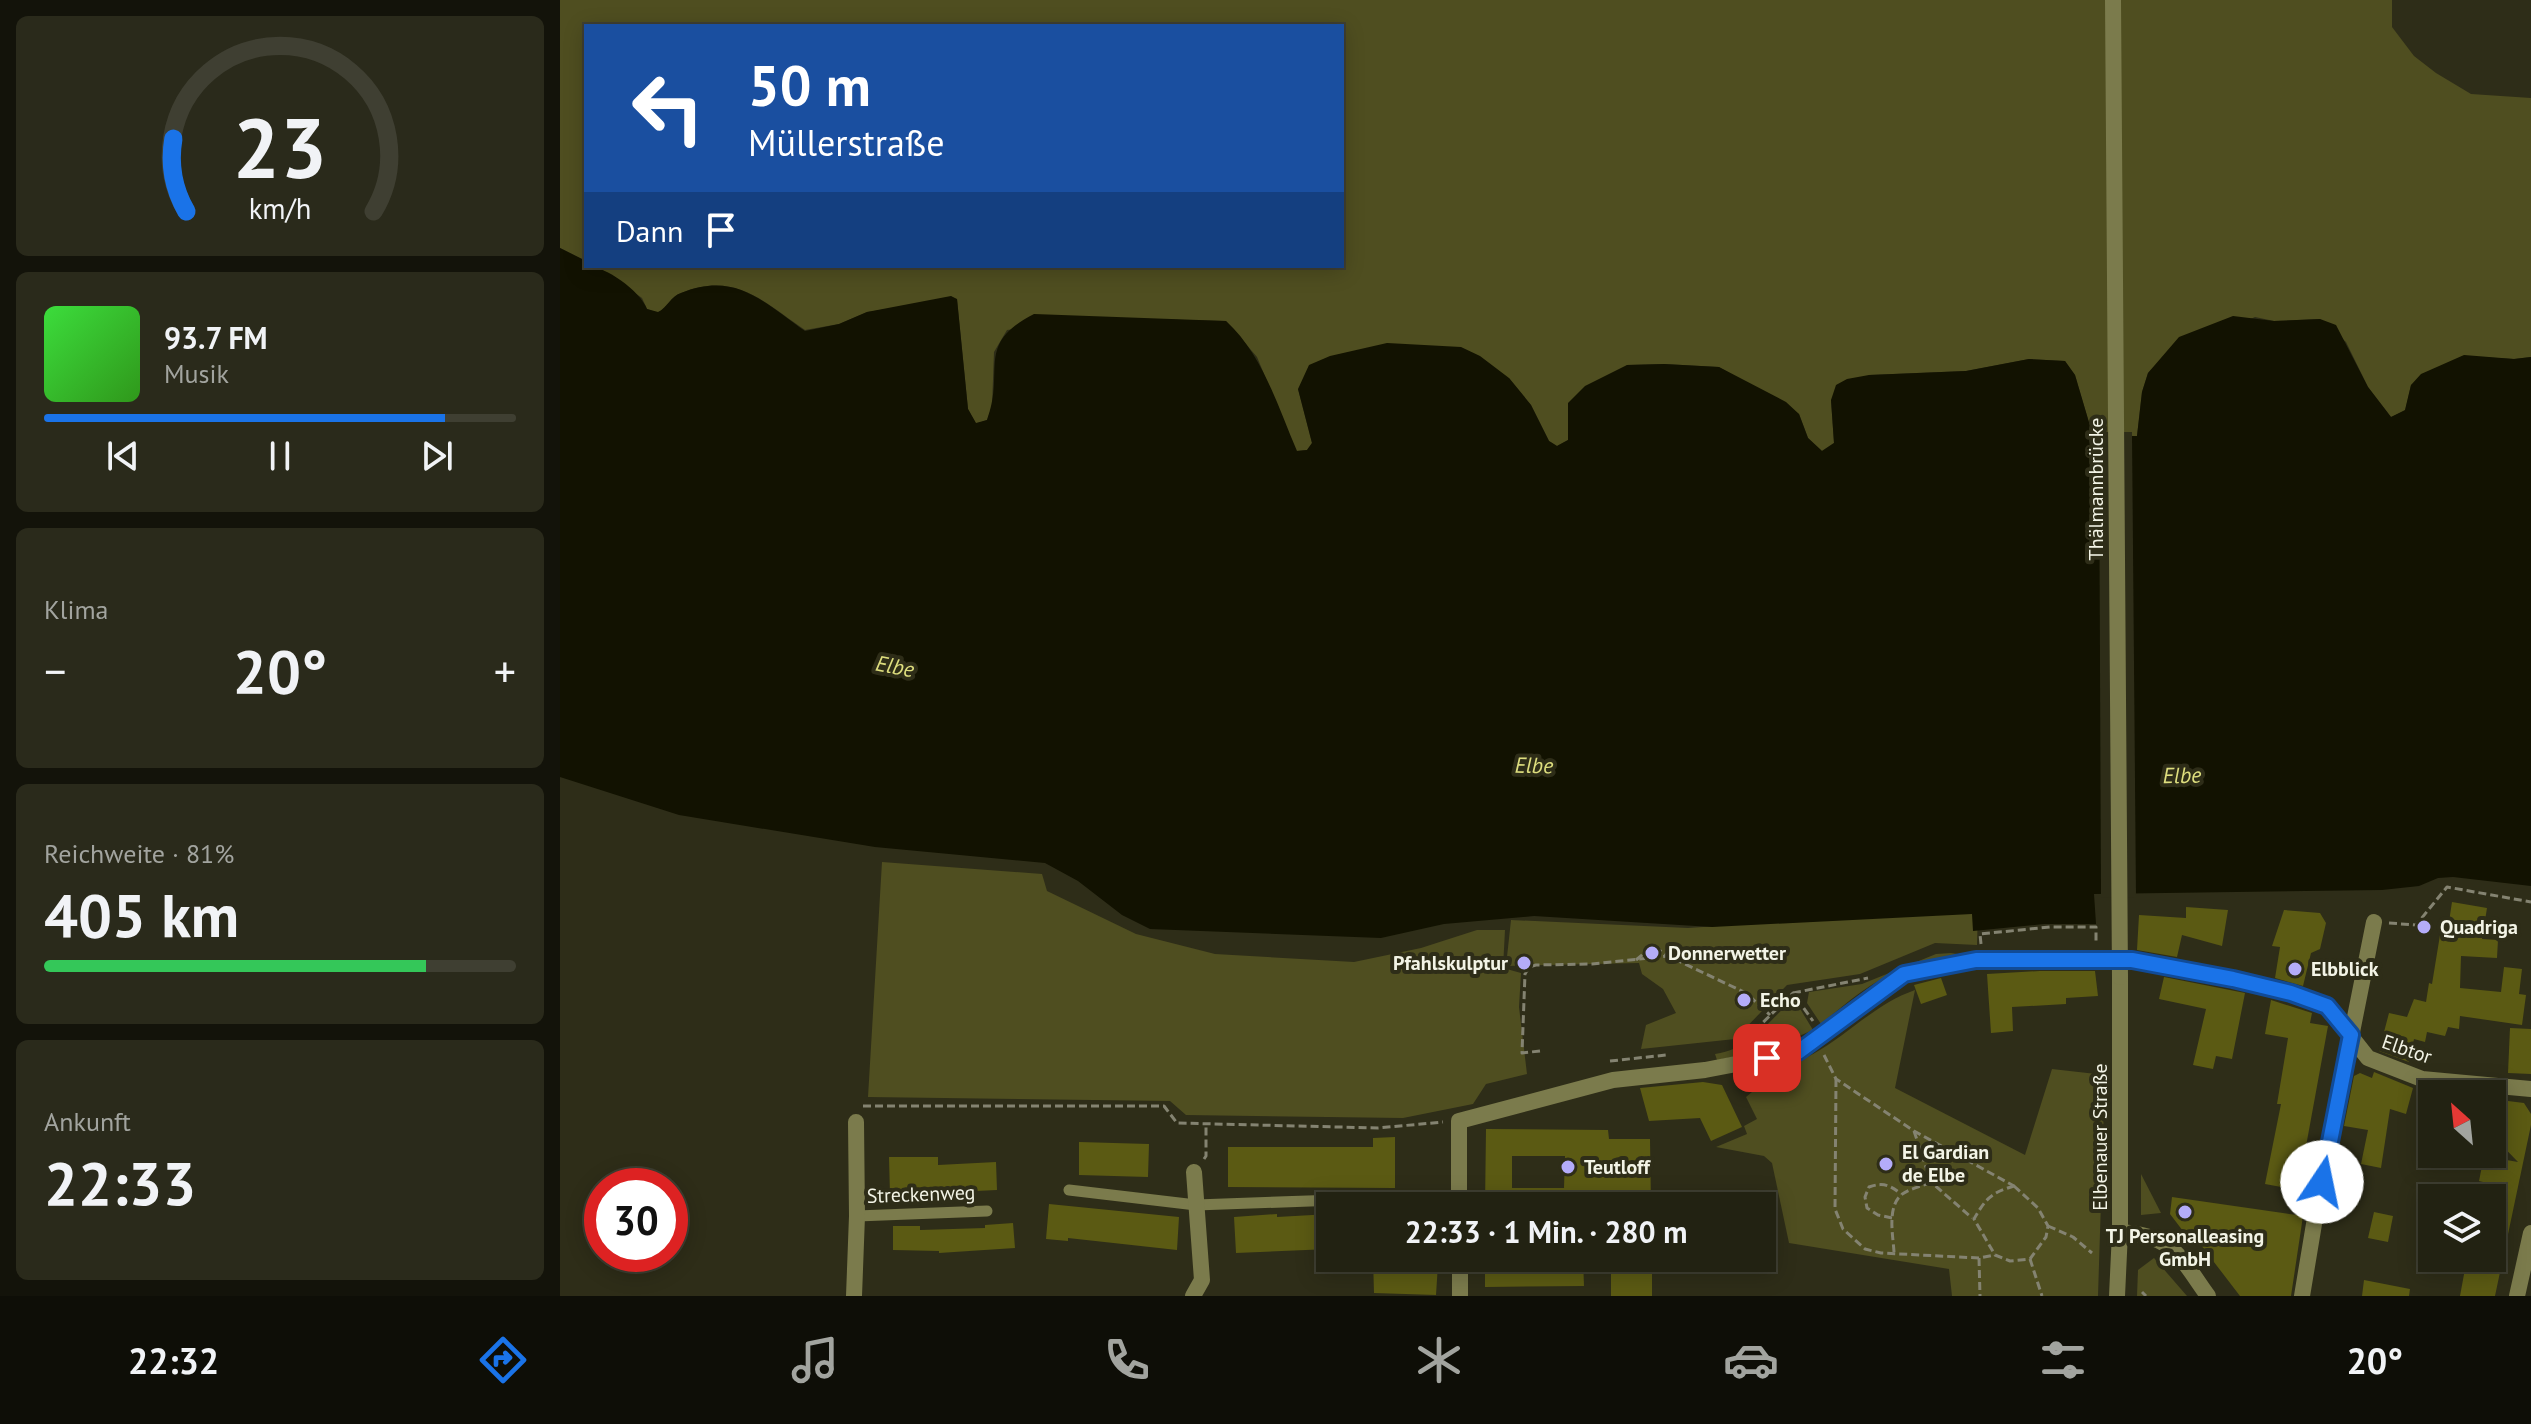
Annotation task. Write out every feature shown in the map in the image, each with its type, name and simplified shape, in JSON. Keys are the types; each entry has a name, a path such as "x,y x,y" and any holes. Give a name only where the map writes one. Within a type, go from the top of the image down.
{"street":[{"name":"Thälmannbrücke","path":"2113,0 2120,977"},
{"path":"2302,1296 2374,922"},
{"name":"Elbtor","path":"1459,1121 1613,1080 1705,1070 1798,1052 1904,974 1976,960 2132,960 2291,993 2327,1006 2368,1058 2422,1079 2529,1089"},
{"name":"Elbenauer Straße","path":"2117,1296 2120,977"},
{"path":"1459,1121 1459,1192"},
{"name":"Streckenweg","path":"854,1296 856,1122"},
{"path":"1193,1296 1202,1280 1194,1172"},
{"path":"2120,1232 2143,1233 2174,1249 2208,1296"},
{"path":"2517,1296 2531,1233"},
{"path":"1460,1272 1460,1296"}],"lane":[{"path":"1069,1190 1196,1205 1316,1201"},
{"name":"Streckenweg","path":"857,1216 987,1211"}],"path":[{"path":"2374,922 2416,925 2447,887 2531,902"},
{"path":"1981,949 1980,934 2050,927 2096,927 2096,960"},
{"path":"1636,960 1653,946 1746,993 1770,1015"},
{"path":"1540,1051 1522,1053 1525,974 1529,967 1668,956"},
{"path":"1729,1049 1744,1041 1793,993 1820,1035 1825,1059 1836,1079 1914,1131 2014,1186 2038,1208 2048,1226 2073,1237 2092,1253"},
{"path":"1605,1063 1667,1055"},
{"path":"1836,1079 1835,1209 1838,1220 1852,1239 1865,1249 1979,1258 1995,1255 2010,1261 2030,1259 2046,1237 2048,1226"},
{"path":"856,1122 861,1106 878,1104 1164,1106 1177,1123 1378,1128 1459,1121"},
{"path":"1194,1172 1206,1156 1206,1123"},
{"path":"1914,1131 1931,1182 1974,1219 1995,1255"},
{"path":"1894,1252 1894,1207 1901,1195 1931,1182"},
{"path":"1892,1218 1878,1215 1867,1208 1865,1197 1869,1187 1878,1184 1890,1186 1901,1195"},
{"path":"1974,1219 1994,1192 2014,1186"},
{"path":"1979,1258 1980,1296"},
{"path":"2030,1259 2042,1296"}],"shaded area":[{"path":"560,0 2392,0 2392,27 2414,56 2436,73 2471,94 2531,98 2531,357 2463,356 2411,385 2405,411 2391,417 2368,387 2346,342 2320,319 2274,321 2255,317 2162,358 2148,373 2142,392 2137,436 2093,436 2075,375 2065,361 2029,359 1966,371 1869,375 1831,400 1834,443 1822,451 1808,438 1799,414 1719,367 1664,364 1627,365 1568,440 1557,446 1549,441 1531,405 1509,378 1298,389 1312,443 1307,450 1296,451 1257,357 1226,321 1099,318 1007,330 994,352 992,407 987,420 976,424 968,409 957,299 867,312 839,324 805,330 762,300 733,288 718,286 700,287 678,295 658,313 647,309 642,298 600,268 1344,268 1344,24 584,24 584,260 560,248"},
{"path":"882,862 1042,874 1047,891 1136,934 1215,954 1354,962 1421,948 1477,930 1505,930 1503,968 1521,973 1519,1007 1527,1074 1486,1084 1473,1104 1403,1118 1186,1115 1170,1101 868,1097"},
{"path":"1978,908 1977,945 1935,943 1860,974 1787,985 1735,1039 1641,1049 1646,1025 1676,1013 1663,989 1642,974 1639,963 1506,966 1511,920 1688,928"},
{"path":"1936,954 1970,956 1923,965 1883,978 1821,1024 1807,1003 1809,992 1862,984"},
{"path":"1915,990 1895,1088 2025,1155 2052,1069 2105,1075 2098,1296 1952,1296 1949,1269 1789,1243 1772,1163 1764,1156 1716,1147 1747,1134 1744,1126 1757,1119 1746,1097 1752,1092 1748,1077 1806,1058 1887,1003"},
{"path":"1796,1002 1813,1030 1766,1048 1717,1060 1715,1054 1747,1042 1788,1004"},
{"path":"2141,1174 2161,1213 2141,1215"},
{"path":"2154,1258 2187,1296 2137,1296 2138,1270"}],"water":[{"name":"Elbe","path":"560,248 584,260 584,268 603,270 621,281 647,309 658,312 678,295 700,287 733,288 762,300 805,331 839,324 867,312 951,296 957,299 968,409 976,423 987,420 998,348 1016,325 1034,314 1226,321 1239,334 1259,365 1297,451 1307,450 1312,443 1298,389 1309,365 1330,356 1387,343 1461,347 1480,356 1509,378 1531,405 1549,441 1557,446 1568,440 1568,403 1585,386 1627,365 1664,364 1719,367 1786,402 1799,414 1808,438 1822,451 1834,443 1831,400 1836,385 1847,379 1869,375 1966,371 2029,359 2065,361 2075,375 2093,436 2137,436 2142,392 2148,373 2179,337 2233,316 2274,321 2320,319 2336,325 2368,387 2391,417 2405,410 2411,385 2421,374 2464,355 2514,359 2531,357 2531,886 2453,877 2438,878 2419,886 2382,890 2094,894 2096,924 2044,924 1973,931 1972,914 1712,927 1534,916 1444,924 1381,938 1150,929 1122,915 1078,881 1045,863 875,847 679,815 560,777"}],"pier":[{"path":"2099,432 2132,432 2136,897 2101,898"}],"building":[{"path":"2452,902 2487,908 2482,939 2498,940 2497,958 2461,956 2460,988 2501,992 2504,967 2522,969 2519,994 2526,995 2522,1025 2460,1016 2459,1029 2448,1027 2445,1036 2427,1032 2425,1042 2414,1039 2409,1062 2379,1051 2389,1013 2407,1017 2414,999 2426,1002 2440,935 2447,935"},
{"path":"2186,907 2228,910 2222,946 2182,935 2177,957 2137,950 2139,915 2186,918"},
{"path":"2284,910 2320,913 2326,923 2320,949 2311,953 2303,986 2275,978 2280,947 2272,946"},
{"path":"2095,971 2098,996 2066,998 2066,1004 2012,1007 2013,1031 1991,1033 1987,974"},
{"path":"2164,977 2245,993 2232,1059 2216,1056 2213,1069 2193,1065 2206,1009 2159,999"},
{"path":"1941,978 1947,995 1921,1004 1914,985"},
{"path":"2271,1000 2312,1013 2310,1023 2328,1026 2298,1190 2265,1184 2281,1104 2277,1104 2288,1038 2265,1034"},
{"path":"2510,1028 2531,1029 2531,1074 2508,1073"},
{"path":"2374,1072 2413,1088 2406,1114 2390,1109 2381,1168 2361,1164 2368,1130 2344,1126 2354,1076 2360,1073 2372,1078"},
{"path":"1703,1082 1722,1085 1742,1127 1711,1141 1700,1118 1649,1121 1640,1088"},
{"path":"2506,1101 2524,1103 2531,1114 2531,1125 2506,1244 2506,1184 2483,1184 2479,1181 2482,1168 2506,1168 2506,1160 2518,1162 2506,1150"},
{"name":"Teutloff","path":"1486,1129 1608,1130 1609,1139 1650,1139 1651,1192 1485,1192","holes":["1512,1156 1565,1156 1564,1188 1512,1188"]},
{"path":"1395,1137 1395,1188 1228,1187 1228,1147 1373,1147 1373,1138"},
{"path":"1079,1142 1149,1144 1148,1177 1079,1175"},
{"path":"889,1157 938,1157 938,1165 996,1162 997,1190 890,1195"},
{"path":"2338,1157 2352,1160 2345,1195 2331,1192"},
{"path":"2172,1197 2303,1216 2291,1296 2240,1296 2194,1236 2186,1235 2170,1214"},
{"path":"1049,1204 1179,1217 1177,1250 1068,1238 1068,1241 1046,1239"},
{"path":"2374,1212 2393,1216 2388,1242 2368,1238"},
{"path":"1316,1215 1316,1250 1236,1253 1234,1217"},
{"path":"1013,1223 1015,1248 939,1253 893,1250 893,1226 920,1226 920,1230 985,1228 985,1225"},
{"path":"1373,1272 1437,1272 1436,1295 1374,1293"},
{"path":"1485,1272 1584,1272 1584,1286 1485,1287"},
{"path":"1611,1272 1652,1272 1652,1296 1611,1296"},
{"path":"2464,1272 2500,1272 2495,1296 2460,1296"},
{"path":"2364,1280 2410,1289 2409,1296 2362,1296"}],"place":[{"name":"Quadriga","path":"2424,927"},
{"name":"Donnerwetter","path":"1652,953"},
{"name":"Pfahlskulptur","path":"1524,963"},
{"name":"Elbblick","path":"2295,969"},
{"name":"Echo","path":"1744,1000"},
{"name":"El Gardian de Elbe","path":"1886,1164"},
{"name":"Teutloff","path":"1568,1167"},
{"name":"TJ Personalleasing GmbH","path":"2185,1212"}],"route":[{"path":"1767,1058 1798,1052 1904,974 1976,960 2132,960 2233,979 2291,993 2327,1006 2351,1035 2322,1182"}]}
